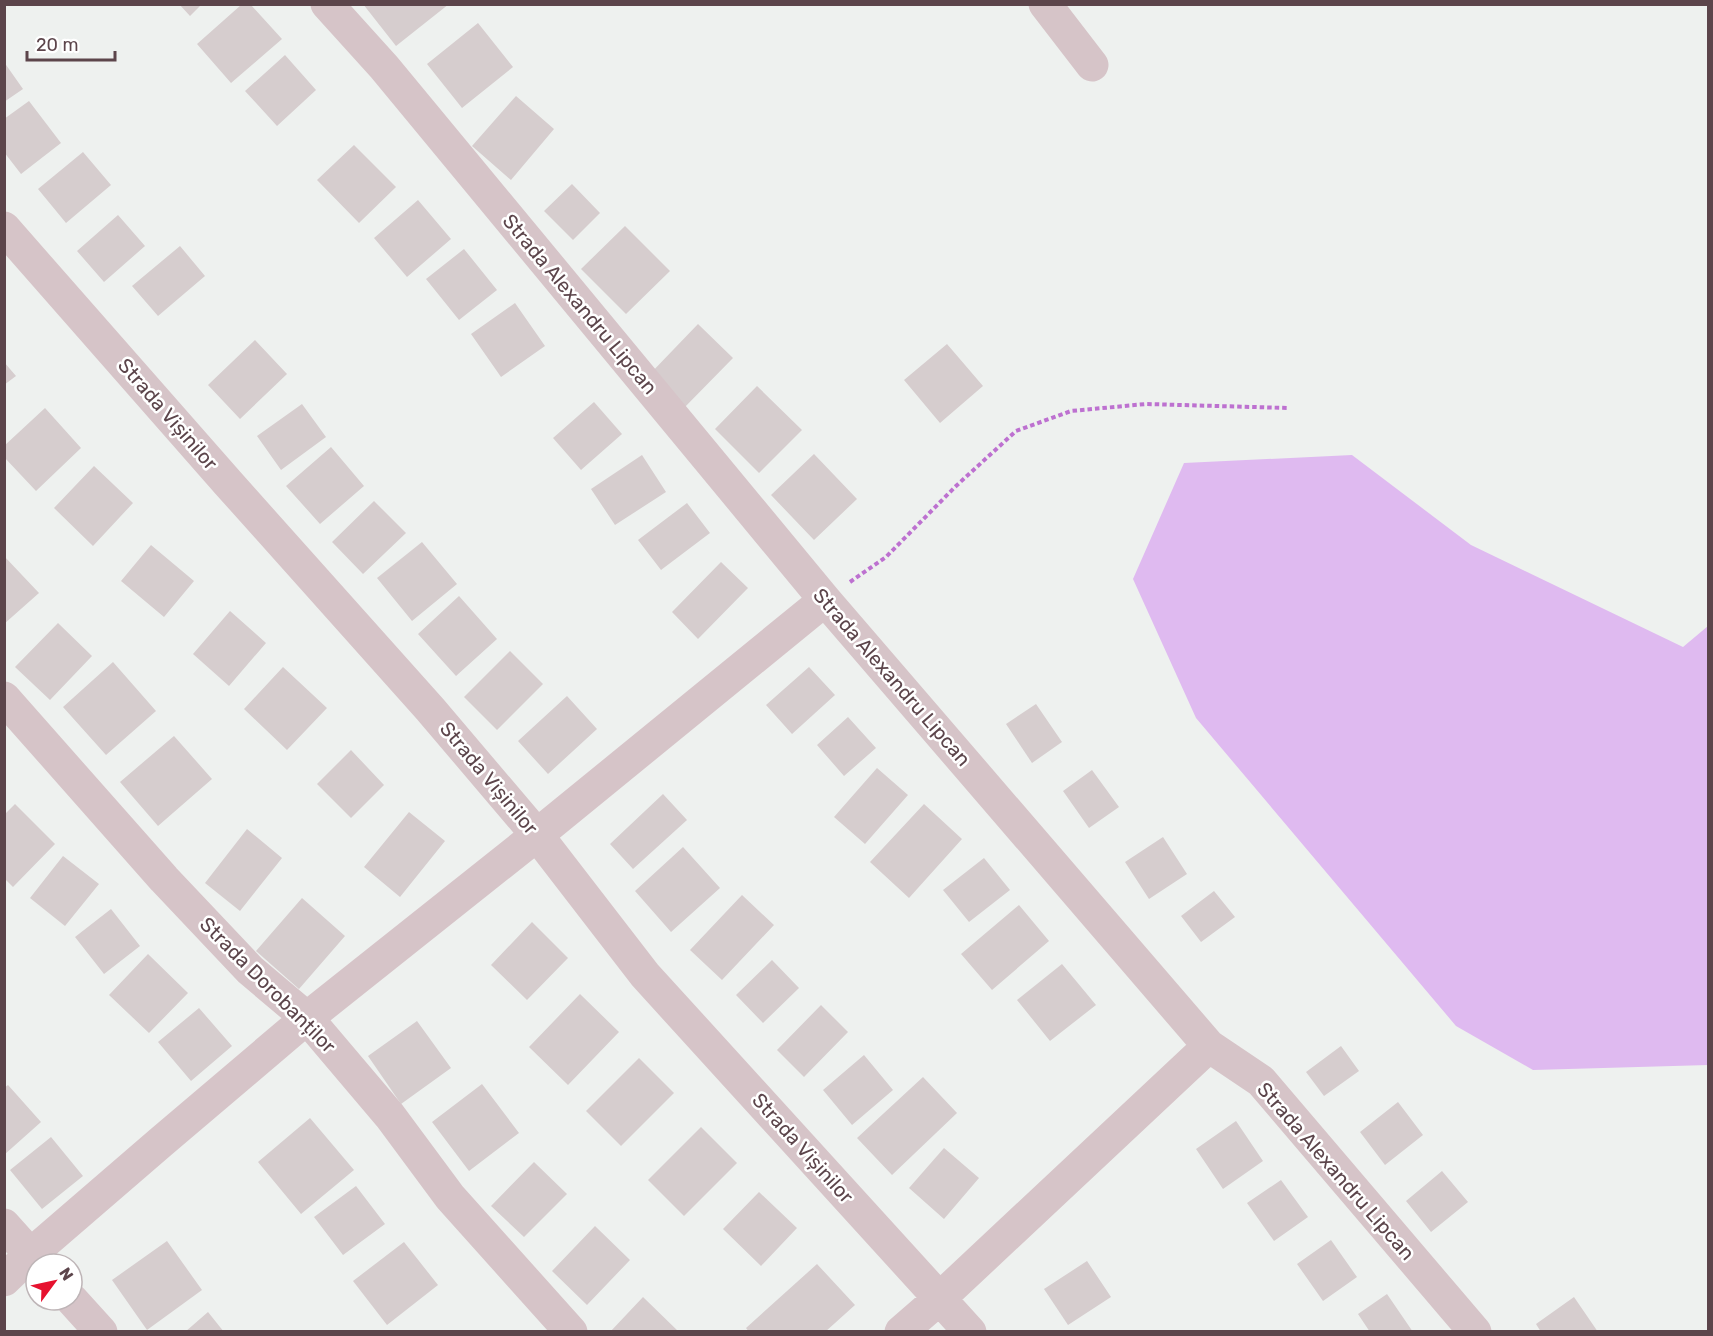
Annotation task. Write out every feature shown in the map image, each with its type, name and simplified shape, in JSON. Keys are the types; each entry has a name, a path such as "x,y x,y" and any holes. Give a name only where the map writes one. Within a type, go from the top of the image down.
{"street":[{"name":"Strada Alexandru Lipcan","path":"327,4 384,67 825,600 1209,1046 1261,1081 1475,1332"},
{"path":"1045,4 1092,65"},
{"name":"Strada Vișinilor","path":"4,228 430,709 537,835 645,975 970,1332"},
{"path":"43,1252 307,1018 537,835 825,600"},
{"name":"Strada Dorobanților","path":"4,698 164,879 250,970 307,1018 390,1116 450,1197 571,1332"},
{"path":"901,1332 1209,1046"},
{"path":"4,1225 27,1252"},
{"path":"4,1280 24,1267"},
{"path":"83,1312 101,1332"}],"path":[{"path":"825,600 886,557 956,486 1016,431 1071,411 1146,404 1288,408"}],"shaded area":[{"path":"1352,455 1471,545 1683,647 1708,626 1708,1065 1533,1070 1456,1026 1196,718 1133,579 1184,463"}],"building":[{"path":"179,4 202,4 190,16"},
{"path":"363,4 449,4 396,46"},
{"path":"241,5 251,5 282,39 231,83 197,44"},
{"path":"478,23 513,67 462,108 427,64"},
{"path":"285,55 316,90 277,126 245,91"},
{"path":"4,62 23,89 4,102"},
{"path":"516,96 554,129 511,180 472,146"},
{"path":"29,101 61,143 21,174 4,152 4,119"},
{"path":"354,145 396,187 359,223 317,180"},
{"path":"83,152 111,185 66,223 38,189"},
{"path":"572,184 600,213 573,240 544,211"},
{"path":"418,200 451,239 407,277 374,238"},
{"path":"118,215 145,246 104,282 77,251"},
{"path":"625,226 670,271 626,314 581,269"},
{"path":"180,246 205,276 158,316 132,286"},
{"path":"464,249 497,290 459,320 426,279"},
{"path":"515,303 545,346 501,377 471,334"},
{"path":"698,324 733,358 682,410 648,376"},
{"path":"255,340 287,374 240,419 208,385"},
{"path":"947,344 983,386 940,423 904,380"},
{"path":"4,362 16,376 4,385"},
{"path":"757,386 802,430 759,473 715,429"},
{"path":"594,402 622,434 581,470 553,438"},
{"path":"302,404 326,437 281,470 257,436"},
{"path":"45,408 81,448 36,491 4,457 4,446"},
{"path":"331,447 364,486 320,524 286,486"},
{"path":"814,454 857,499 814,540 771,495"},
{"path":"642,455 666,492 615,525 591,489"},
{"path":"94,466 133,503 93,546 54,508"},
{"path":"374,501 406,533 363,574 332,542"},
{"path":"687,503 710,533 661,570 638,540"},
{"path":"422,542 457,584 412,621 377,578"},
{"path":"151,545 194,581 164,617 121,581"},
{"path":"4,556 39,593 4,624"},
{"path":"721,562 748,588 698,639 672,612"},
{"path":"459,596 497,639 456,676 418,634"},
{"path":"230,611 266,643 229,686 193,654"},
{"path":"58,623 92,656 50,700 15,667"},
{"path":"510,651 543,684 497,730 464,697"},
{"path":"113,662 156,711 106,755 63,707"},
{"path":"283,667 327,708 287,750 244,709"},
{"path":"809,667 835,695 792,734 766,705"},
{"path":"567,696 597,729 548,774 518,741"},
{"path":"1036,704 1062,742 1032,763 1006,724"},
{"path":"848,717 876,748 844,776 817,745"},
{"path":"174,736 212,779 158,826 120,782"},
{"path":"351,750 384,785 351,818 317,784"},
{"path":"877,768 908,795 865,844 834,817"},
{"path":"1092,770 1119,807 1089,828 1063,791"},
{"path":"663,794 687,820 633,869 610,844"},
{"path":"15,804 55,844 13,887 4,878 4,815"},
{"path":"924,804 962,839 909,898 870,862"},
{"path":"409,812 445,841 400,897 364,867"},
{"path":"247,829 282,858 240,911 205,883"},
{"path":"1163,837 1187,874 1149,899 1125,862"},
{"path":"683,847 720,888 671,932 635,891"},
{"path":"63,856 99,884 65,926 30,898"},
{"path":"984,858 1010,890 969,922 943,890"},
{"path":"1214,891 1235,917 1201,942 1181,916"},
{"path":"742,895 774,925 722,980 690,950"},
{"path":"302,898 345,936 299,989 256,951"},
{"path":"1019,905 1049,941 992,990 961,954"},
{"path":"111,909 140,946 104,974 75,937"},
{"path":"532,922 568,958 527,1000 491,965"},
{"path":"148,954 188,993 149,1033 109,995"},
{"path":"772,960 799,988 763,1023 736,995"},
{"path":"1062,964 1096,1005 1050,1041 1017,1000"},
{"path":"580,994 619,1032 568,1085 529,1047"},
{"path":"821,1005 848,1032 804,1077 777,1050"},
{"path":"199,1008 232,1046 191,1081 158,1042"},
{"path":"417,1021 451,1068 401,1104 368,1056"},
{"path":"1341,1046 1359,1071 1324,1096 1306,1072"},
{"path":"864,1055 893,1090 852,1125 823,1090"},
{"path":"639,1058 674,1093 621,1146 586,1111"},
{"path":"923,1077 957,1113 892,1175 857,1138"},
{"path":"482,1084 519,1133 469,1171 432,1122"},
{"path":"8,1085 41,1122 4,1155 4,1088"},
{"path":"1398,1102 1423,1135 1385,1165 1360,1132"},
{"path":"310,1118 354,1170 301,1214 258,1162"},
{"path":"1236,1121 1263,1161 1223,1189 1196,1149"},
{"path":"701,1127 737,1163 684,1216 648,1180"},
{"path":"51,1137 83,1176 42,1209 10,1170"},
{"path":"944,1148 979,1178 944,1219 909,1188"},
{"path":"534,1162 567,1194 524,1237 491,1206"},
{"path":"1442,1171 1468,1202 1431,1232 1406,1201"},
{"path":"1281,1180 1308,1217 1274,1241 1247,1203"},
{"path":"356,1186 385,1224 343,1255 314,1217"},
{"path":"759,1192 797,1228 761,1266 723,1229"},
{"path":"595,1226 630,1260 587,1305 552,1271"},
{"path":"1331,1240 1357,1277 1323,1301 1297,1264"},
{"path":"167,1241 202,1290 147,1330 112,1280"},
{"path":"404,1242 438,1285 387,1325 353,1281"},
{"path":"1087,1261 1111,1297 1068,1325 1044,1289"},
{"path":"817,1264 855,1305 825,1332 749,1332 746,1328"},
{"path":"1387,1294 1413,1332 1370,1332 1358,1314"},
{"path":"643,1297 679,1332 610,1332"},
{"path":"1574,1297 1598,1332 1541,1332 1536,1324"},
{"path":"208,1312 224,1332 185,1332"}]}
